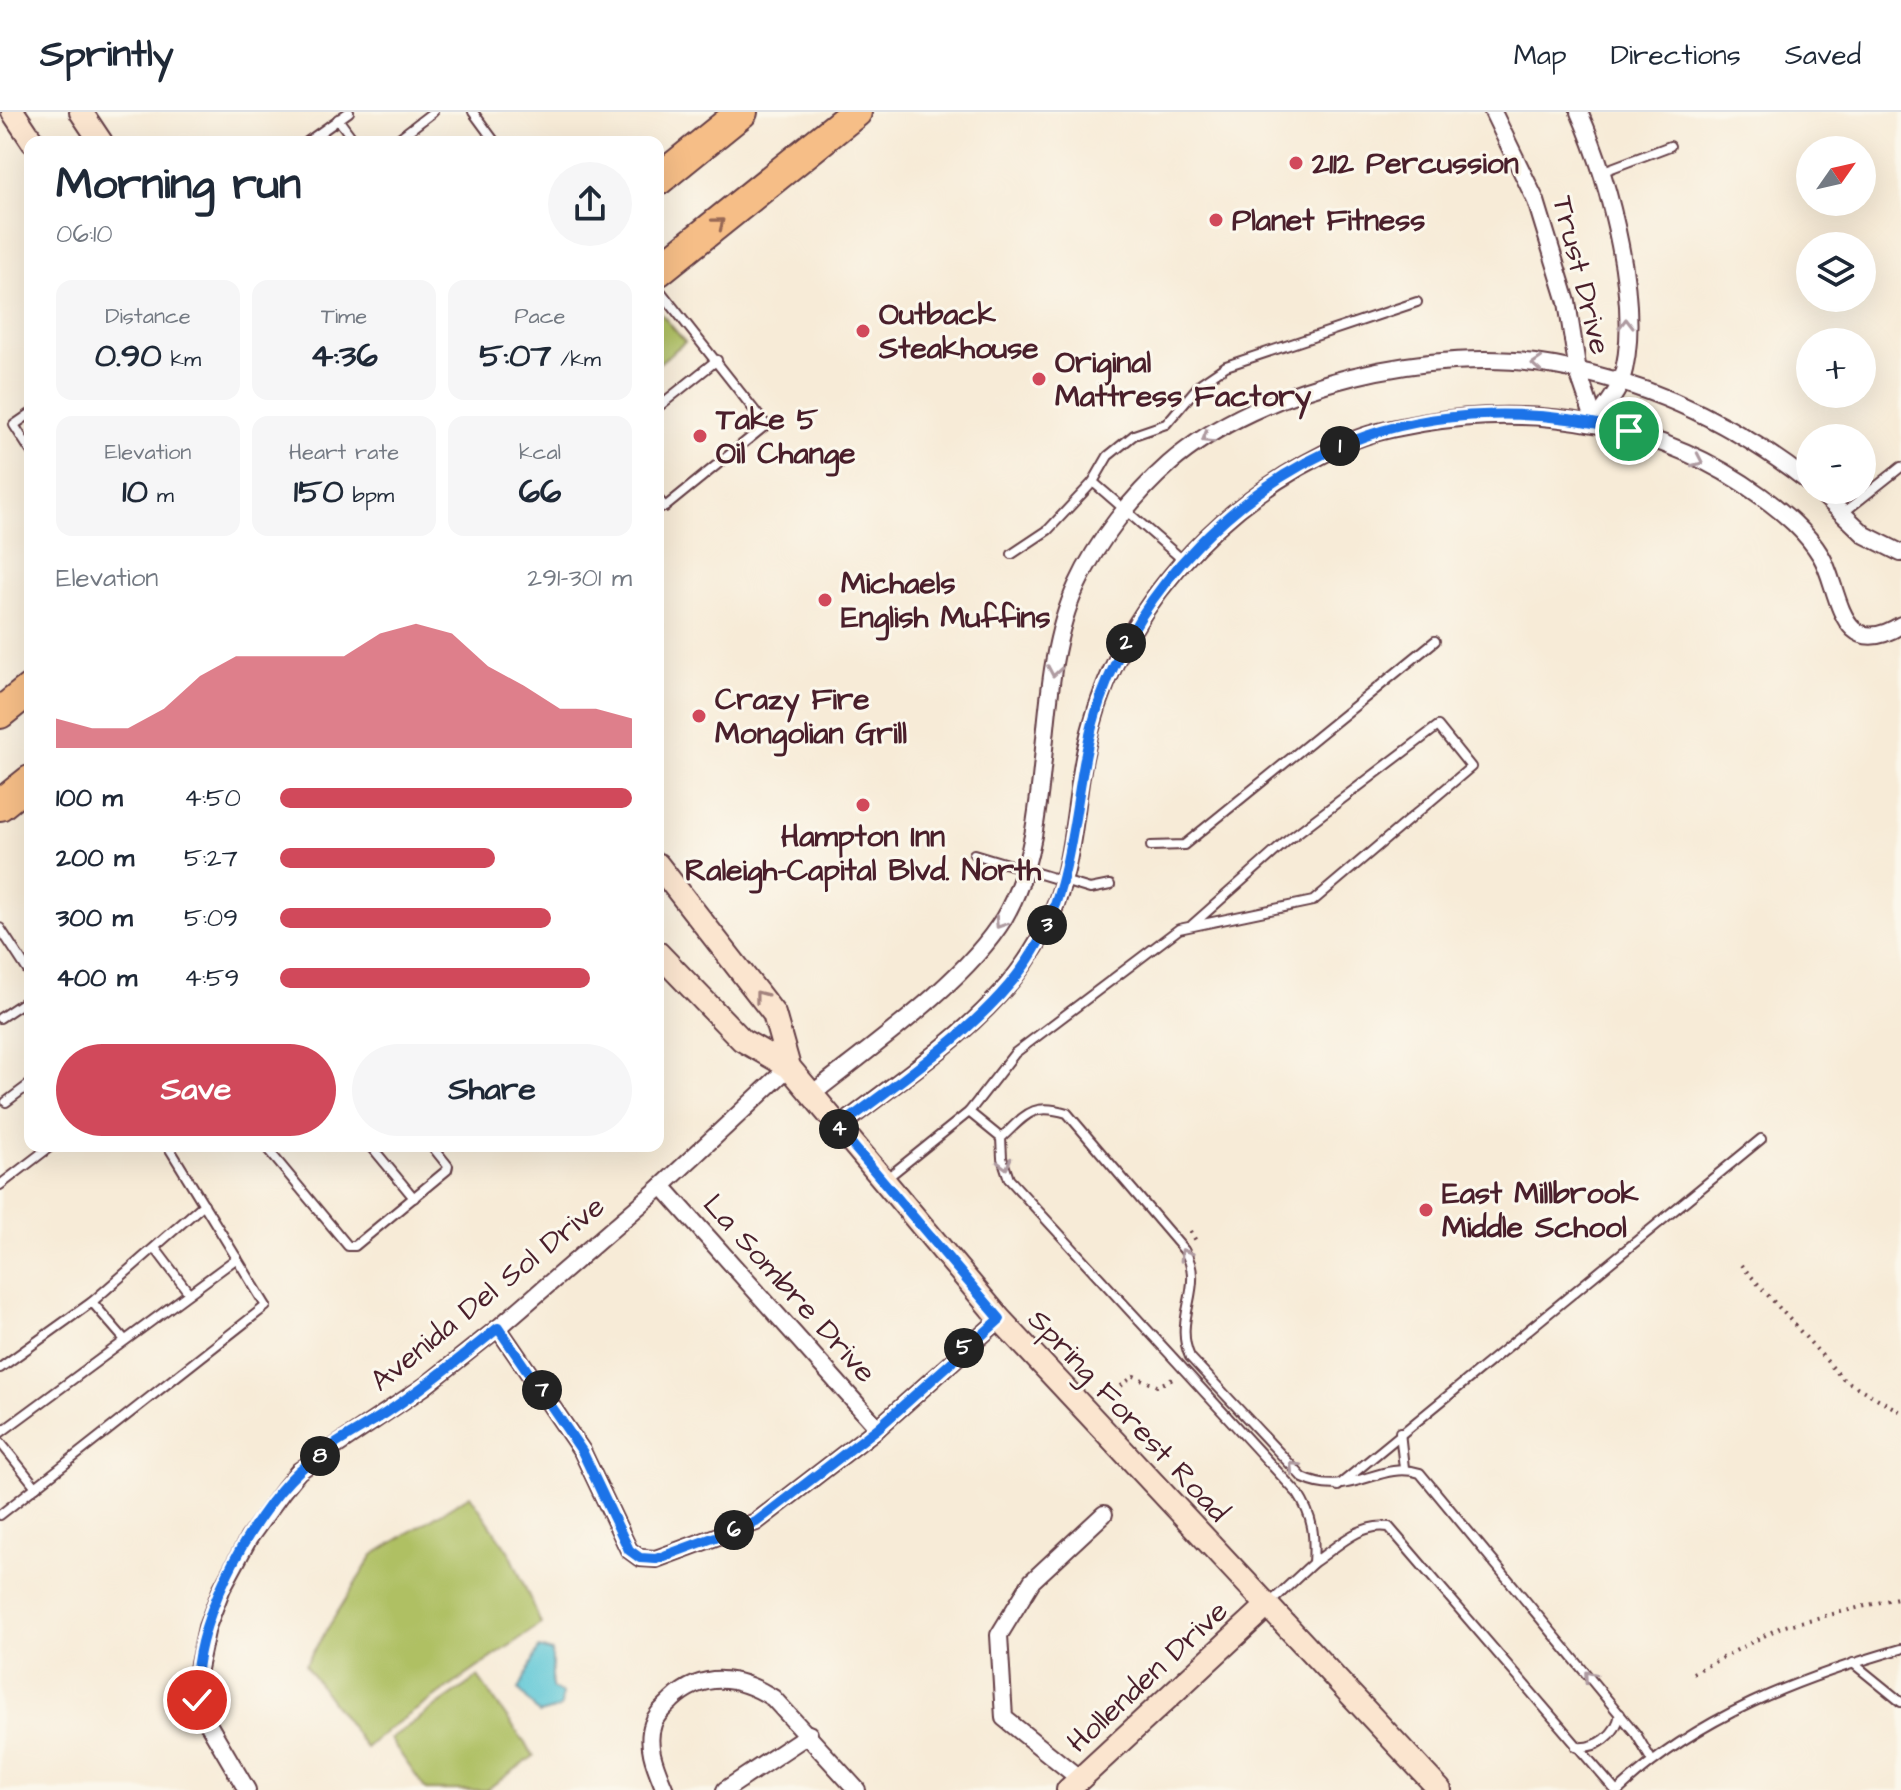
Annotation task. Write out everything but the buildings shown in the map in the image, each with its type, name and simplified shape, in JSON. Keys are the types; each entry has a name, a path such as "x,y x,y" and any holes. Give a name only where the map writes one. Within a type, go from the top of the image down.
{"highway":[{"path":"664,175 742,112"},
{"path":"664,266 856,112"},
{"path":"0,713 24,694"},
{"path":"0,805 24,786"}],"main road":[{"path":"13,112 29,136"},
{"path":"81,112 97,136"},
{"name":"Spring Forest Road","path":"664,873 774,1014 789,1067"},
{"name":"Spring Forest Road","path":"664,959 742,1040 789,1067 882,1182 1000,1319 1440,1790"},
{"name":"Hollenden Drive","path":"1074,1785 1266,1607"}],"street":[{"name":"Trust Drive","path":"1493,112 1536,201 1567,302 1578,372 1595,422"},
{"name":"Trust Drive","path":"1579,112 1601,172 1618,234 1626,300 1626,354 1620,383 1595,422"},
{"path":"812,1094 975,956 1004,917 1023,870 1032,835 1055,665 1066,614 1090,559 1127,511 1171,462 1197,445 1262,409 1343,379 1461,361 1553,365 1620,383 1715,418 1767,449 1796,472"},
{"path":"838,1128 952,1038 995,999 1027,962 1046,929 1064,882 1084,757 1100,700 1122,650 1165,581 1213,529 1256,495 1348,442 1389,429 1468,417 1532,415 1595,422 1671,448 1758,494 1799,527 1816,548 1845,619 1867,634 1882,635 1901,625"},
{"path":"1833,504 1865,535 1899,548"},
{"name":"Avenida Del Sol Drive","path":"247,1790 200,1710 196,1690 207,1627 234,1563 299,1471 425,1386 498,1328 662,1186 789,1067"},
{"name":"La Sombre Drive","path":"662,1186 878,1428"},
{"path":"498,1328 582,1451 629,1550 640,1558 656,1559 756,1522 878,1428 1000,1319"},
{"path":"1074,1785 1004,1718 999,1635 1032,1581 1104,1514"},
{"path":"665,1790 654,1762 652,1725 659,1712 694,1685 720,1677 757,1688 809,1734 857,1790"},
{"path":"725,1790 809,1734"}],"lane":[{"path":"315,136 349,112"},
{"path":"402,136 433,112"},
{"path":"473,112 491,136"},
{"path":"338,119 351,136"},
{"path":"1601,172 1670,146"},
{"path":"664,295 766,425 664,506"},
{"path":"1012,554 1048,530 1093,482 1108,456 1134,435 1166,424 1201,383 1226,366 1417,302"},
{"path":"664,402 717,360"},
{"path":"24,418 14,425 24,441"},
{"path":"1843,514 1901,467"},
{"path":"1093,482 1184,561"},
{"path":"1151,846 1184,845 1435,641"},
{"path":"882,1182 969,1112 1015,1053 1179,929 1313,901 1471,767 1438,726 1288,840 1192,925"},
{"path":"974,854 1090,889 1110,885"},
{"path":"0,928 24,965"},
{"path":"0,1018 24,1002"},
{"path":"6,1102 24,1088"},
{"path":"1001,1138 1033,1109 1050,1108 1067,1113 1192,1263 1193,1282 1183,1326 1183,1342 1190,1357 1303,1478 1319,1485 1337,1487 1404,1468 1420,1473 1620,1714 1652,1761"},
{"path":"969,1112 1001,1138 1002,1158 1009,1179 1298,1494 1309,1511 1314,1530 1313,1563"},
{"path":"1337,1487 1400,1432 1761,1139"},
{"path":"0,1185 43,1152"},
{"path":"0,1515 266,1306 172,1152"},
{"path":"270,1152 348,1246 355,1246 447,1170 448,1166 437,1152"},
{"path":"376,1152 414,1198"},
{"path":"0,1368 92,1302 204,1204"},
{"path":"155,1248 189,1293"},
{"path":"0,1433 237,1258"},
{"path":"92,1302 125,1340"},
{"path":"1400,1432 1404,1468"},
{"path":"0,1442 36,1487"},
{"path":"1266,1607 1313,1563 1359,1531 1375,1525 1389,1527 1576,1747 1617,1790 1652,1761 1708,1723 1853,1663 1901,1649"},
{"path":"1853,1663 1901,1702"},
{"path":"1576,1747 1586,1748 1607,1737 1614,1730 1620,1714"}],"path":[{"path":"1741,1265 1843,1379 1901,1412"},
{"path":"1121,1386 1134,1376 1157,1386 1173,1379"},
{"path":"1693,1673 1781,1627 1901,1597"}],"green space":[{"path":"664,317 685,342 664,359"},
{"path":"470,1495 511,1555 541,1624 387,1730 366,1748 305,1665 373,1555"},
{"path":"478,1677 534,1756 486,1790 426,1790 390,1739"}],"water":[{"path":"539,1648 552,1652 552,1688 562,1693 561,1708 539,1714 519,1689"}],"place":[{"name":"2112 Percussion","path":"1296,163"},
{"name":"Planet Fitness","path":"1216,220"},
{"name":"Outback Steakhouse","path":"863,331"},
{"name":"Original Mattress Factory","path":"1039,379"},
{"name":"Take 5 Oil Change","path":"700,436"},
{"name":"Michaels English Muffins","path":"825,600"},
{"name":"Crazy Fire Mongolian Grill","path":"699,716"},
{"name":"Hampton Inn Raleigh-Capital Blvd. North","path":"863,805"},
{"name":"East Millbrook Middle School","path":"1426,1210"}],"route":[{"path":"197,1700 196,1678 202,1647 222,1588 249,1538 282,1492 299,1471 425,1386 498,1328 582,1451 629,1550 640,1558 656,1559 756,1522 878,1428 1000,1319 838,1128 952,1038 995,999 1027,962 1046,929 1064,882 1073,842 1084,757 1100,700 1122,650 1165,581 1213,529 1256,495 1348,442 1389,429 1444,419 1492,415 1532,415 1595,422 1629,431"}]}
